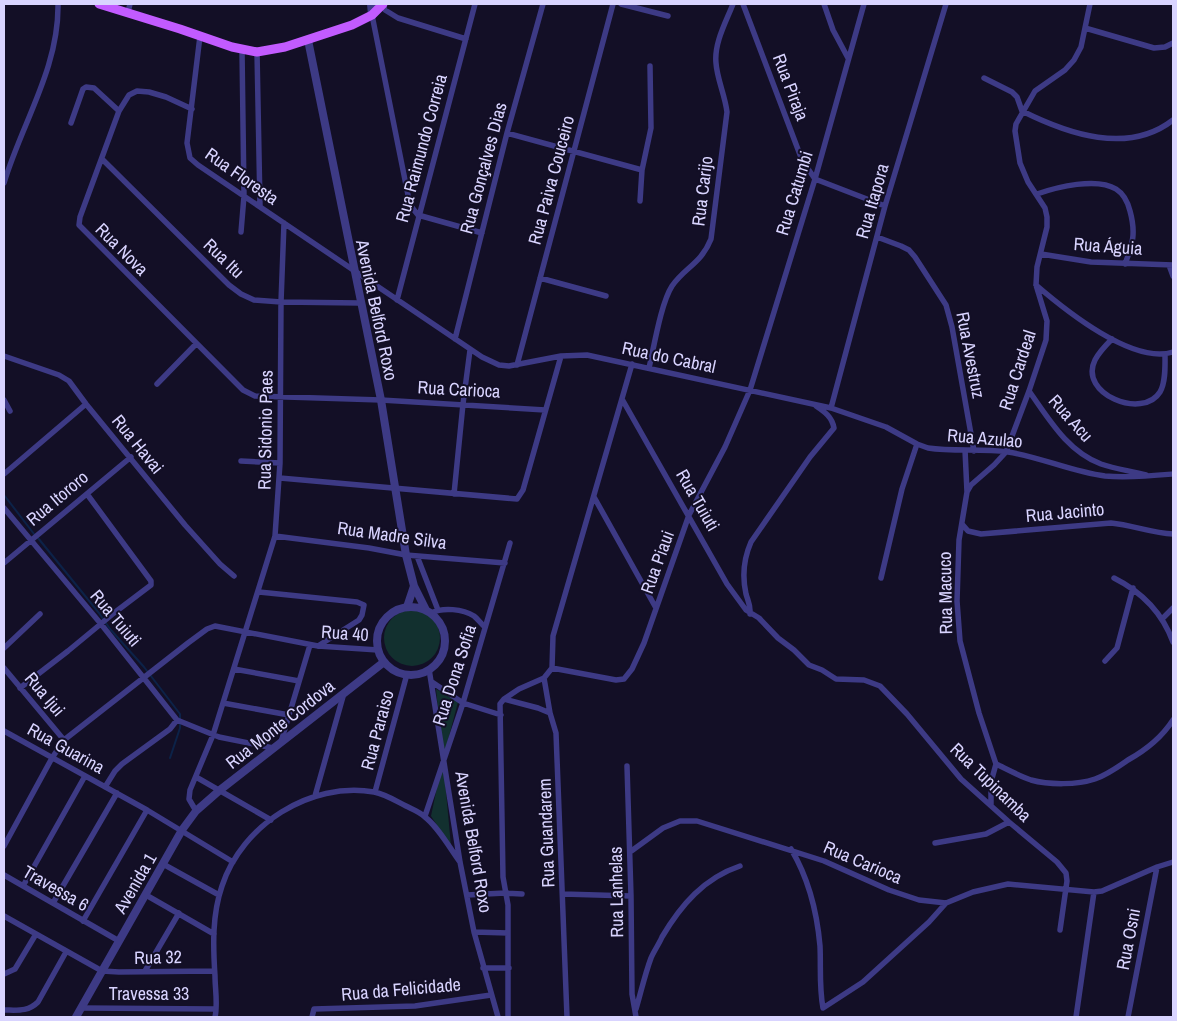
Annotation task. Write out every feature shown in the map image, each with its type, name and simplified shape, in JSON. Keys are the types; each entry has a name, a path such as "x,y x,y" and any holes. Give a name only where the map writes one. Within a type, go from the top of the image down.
{"main road":[{"path":"99,4 129,8 200,36 242,50 257,52 275,50 361,21 372,15 383,4"}],"street":[{"path":"4,183 42,82 56,29 58,4"},
{"path":"371,4 410,205 418,215 482,234"},
{"path":"383,4 386,10 398,18 466,40"},
{"name":"Rua Raimundo Correia","path":"397,300 475,4"},
{"name":"Rua Gonçalves Dias","path":"455,340 507,133 544,4"},
{"name":"Rua Paiva Couceiro","path":"517,365 613,4"},
{"path":"621,4 668,16"},
{"name":"Rua Carijo","path":"649,368 667,295 678,279 706,251 713,232 727,112 715,56 733,4"},
{"name":"Rua Piraja","path":"744,4 802,160 815,179"},
{"path":"824,4 848,58"},
{"name":"Rua Catumbi","path":"750,390 815,179 864,4"},
{"name":"Rua Itapora","path":"831,408 885,206 946,4"},
{"name":"Rua Cardeal","path":"1006,452 1029,392 1047,332 1045,313 1040,304 1036,285 1037,267 1047,227 1047,217 1045,208 1028,182 1018,156 1016,124 1035,91 1065,70 1074,60 1081,47 1090,4"},
{"path":"1085,28 1154,48 1165,47 1173,43"},
{"name":"Rua Floresta","path":"200,36 187,143 190,158 470,350 500,364"},
{"name":"Avenida Belford Roxo","path":"308,40 381,400 406,555 414,586 442,626 445,635 442,655 429,670 460,862 474,932 498,1017"},
{"path":"241,232 244,196 242,50"},
{"path":"257,52 260,206"},
{"path":"640,201 642,170 651,128 650,66"},
{"path":"984,78 1012,92 1017,97 1022,111 1089,136 1107,139 1148,134 1162,128 1173,120"},
{"path":"72,124 83,90 86,87 94,88 119,111"},
{"name":"Rua Nova","path":"192,109 166,97 149,92 137,91 129,94 119,111 80,217 79,225 196,344 243,390 251,395"},
{"path":"507,133 642,170"},
{"name":"Rua Itu","path":"102,159 240,294 254,300 360,303"},
{"path":"815,179 885,206"},
{"path":"1037,194 1071,185 1093,184 1116,188 1126,200 1134,232 1134,239 1125,264"},
{"name":"Rua Sidonio Paes","path":"196,811 189,795 234,669 275,536 280,478 281,302 284,223"},
{"name":"Rua Avestruz","path":"877,238 908,250 915,257 946,305 952,327 974,451"},
{"name":"Rua Águia","path":"1041,254 1075,260 1171,265"},
{"path":"1171,265 1173,276"},
{"path":"540,278 606,296"},
{"path":"1036,285 1059,304 1112,339 1137,350 1165,354 1173,352"},
{"path":"1112,339 1101,350 1095,360 1091,374 1096,387 1119,401 1129,404 1140,404 1150,401 1161,391 1166,366 1165,354"},
{"path":"157,384 196,344"},
{"path":"454,494 470,350"},
{"name":"Rua do Cabral","path":"500,364 517,365 561,356 587,355 831,408"},
{"name":"Rua Havai","path":"4,356 59,375 69,381 162,498 203,546 234,576"},
{"path":"280,478 516,500 523,490 561,356"},
{"path":"508,1017 507,900 502,877 500,704 519,689 544,678 552,668 553,636 632,364"},
{"name":"Rua Piaui","path":"552,668 616,680 624,679 632,670 689,515 725,447 750,390"},
{"name":"Rua Acu","path":"1029,392 1044,414 1073,448 1102,464 1151,476"},
{"name":"Rua Carioca","path":"251,395 463,404 545,410"},
{"name":"Rua Tuiuti","path":"622,399 727,584 741,604 750,614 760,618 778,638 809,665 836,678"},
{"path":"4,400 10,411"},
{"path":"750,614 751,609 746,593 744,576 746,552 810,457 834,428 831,419 826,413 810,403"},
{"path":"4,474 86,404"},
{"name":"Rua Azulao","path":"831,408 886,427 917,444 937,449 1006,452 1033,457 1104,476 1134,477 1173,474"},
{"path":"880,578 902,489 917,444"},
{"name":"Rua Macuco","path":"965,450 967,492 960,540 957,601 960,641 979,714 996,764"},
{"path":"967,492 971,485 1006,452"},
{"name":"Rua Itororo","path":"4,563 131,457"},
{"path":"240,461 280,463"},
{"path":"20,688 152,585 151,581 86,494"},
{"path":"594,497 656,608"},
{"name":"Rua Tuiuti","path":"4,508 34,537 104,621 180,721"},
{"name":"Rua Jacinto","path":"962,524 968,531 981,534 1111,523 1173,534"},
{"name":"Rua Madre Silva","path":"275,536 369,548 406,555 505,563"},
{"name":"Rua Dona Sofia","path":"425,816 463,702 510,543"},
{"path":"417,556 432,611"},
{"path":"1114,578 1133,588 1147,601 1162,618 1173,642"},
{"path":"407,607 414,586"},
{"path":"1105,662 1117,648 1133,588"},
{"path":"258,592 357,602 364,605 359,620 318,646"},
{"path":"429,670 419,674 407,674 398,672 384,662 378,650 378,631 382,622 389,615 407,607 432,611 464,612 472,615 485,628"},
{"path":"1162,618 1173,608"},
{"path":"4,648 40,614"},
{"path":"4,846 52,758 64,740 211,627 216,626 310,645 281,742"},
{"name":"Rua 40","path":"310,645 378,650"},
{"name":"Rua Monte Cordova","path":"196,811 220,790 384,662"},
{"name":"Rua Ijui","path":"4,668 64,740"},
{"path":"234,669 299,681"},
{"name":"Rua Paraiso","path":"375,792 407,674"},
{"path":"544,678 550,713"},
{"name":"Rua Tupinamba","path":"836,678 864,680 880,686 962,779 1057,862 1066,873 1066,889"},
{"path":"432,682 463,702 501,715"},
{"path":"315,796 344,693"},
{"path":"504,699 550,713"},
{"path":"222,703 289,715"},
{"name":"Rua Guandarem","path":"550,713 555,727 557,746 567,1017"},
{"path":"991,806 991,782 996,764 1030,780 1073,783 1094,780 1137,755 1164,733 1173,720"},
{"path":"180,721 212,734 273,748"},
{"name":"Rua Guarina","path":"4,730 105,787 122,764 180,721"},
{"name":"Rua Lanhelas","path":"627,766 632,994 636,1014"},
{"path":"23,886 85,776"},
{"path":"196,777 271,820"},
{"path":"105,787 182,830 233,862"},
{"path":"215,1017 214,934 216,906 219,895 233,862 248,839 271,820 298,803 315,796 346,791 375,792 389,797 425,816 460,862"},
{"path":"53,904 117,793"},
{"path":"83,921 147,810"},
{"name":"Avenida 1","path":"76,1017 182,830 196,811"},
{"name":"Rua Carioca","path":"630,852 663,828 680,821 697,821 753,840 791,849 824,861 903,896 919,900 946,903 973,892 1008,884 1094,892"},
{"path":"936,844 986,834 1009,822"},
{"path":"791,849 804,874 816,912 820,947 819,984 823,1008 863,982 929,922 946,903"},
{"path":"1076,1017 1094,892 1109,889 1157,867 1173,862"},
{"path":"163,864 219,895"},
{"path":"636,1014 652,956 681,909 694,892 706,883 740,866"},
{"name":"Rua Osni","path":"1128,1017 1157,867"},
{"name":"Travessa 6","path":"4,875 119,940"},
{"path":"1060,930 1066,889"},
{"path":"467,895 522,894"},
{"path":"563,894 631,896"},
{"path":"146,895 214,934"},
{"path":"145,971 179,913"},
{"path":"4,918 102,971"},
{"path":"474,932 508,933"},
{"path":"4,974 15,969 36,934"},
{"path":"4,1010 25,1010 38,1002 66,952"},
{"path":"483,968 509,968"},
{"name":"Rua 32","path":"102,971 214,971"},
{"name":"Rua da Felicidade","path":"312,1017 314,1009 414,1006 491,994"},
{"name":"Travessa 33","path":"82,1008 216,1009"}],"green space":[{"path":"412,610 427,615 435,623 440,638 435,653 427,661 412,666 397,661 389,653 384,638 389,623 397,615"},
{"path":"436,689 458,702 443,759"},
{"path":"443,759 451,846 431,816"}],"waterway":[{"path":"4,495 34,534"},
{"path":"38,538 180,714 180,728 170,758"}]}
